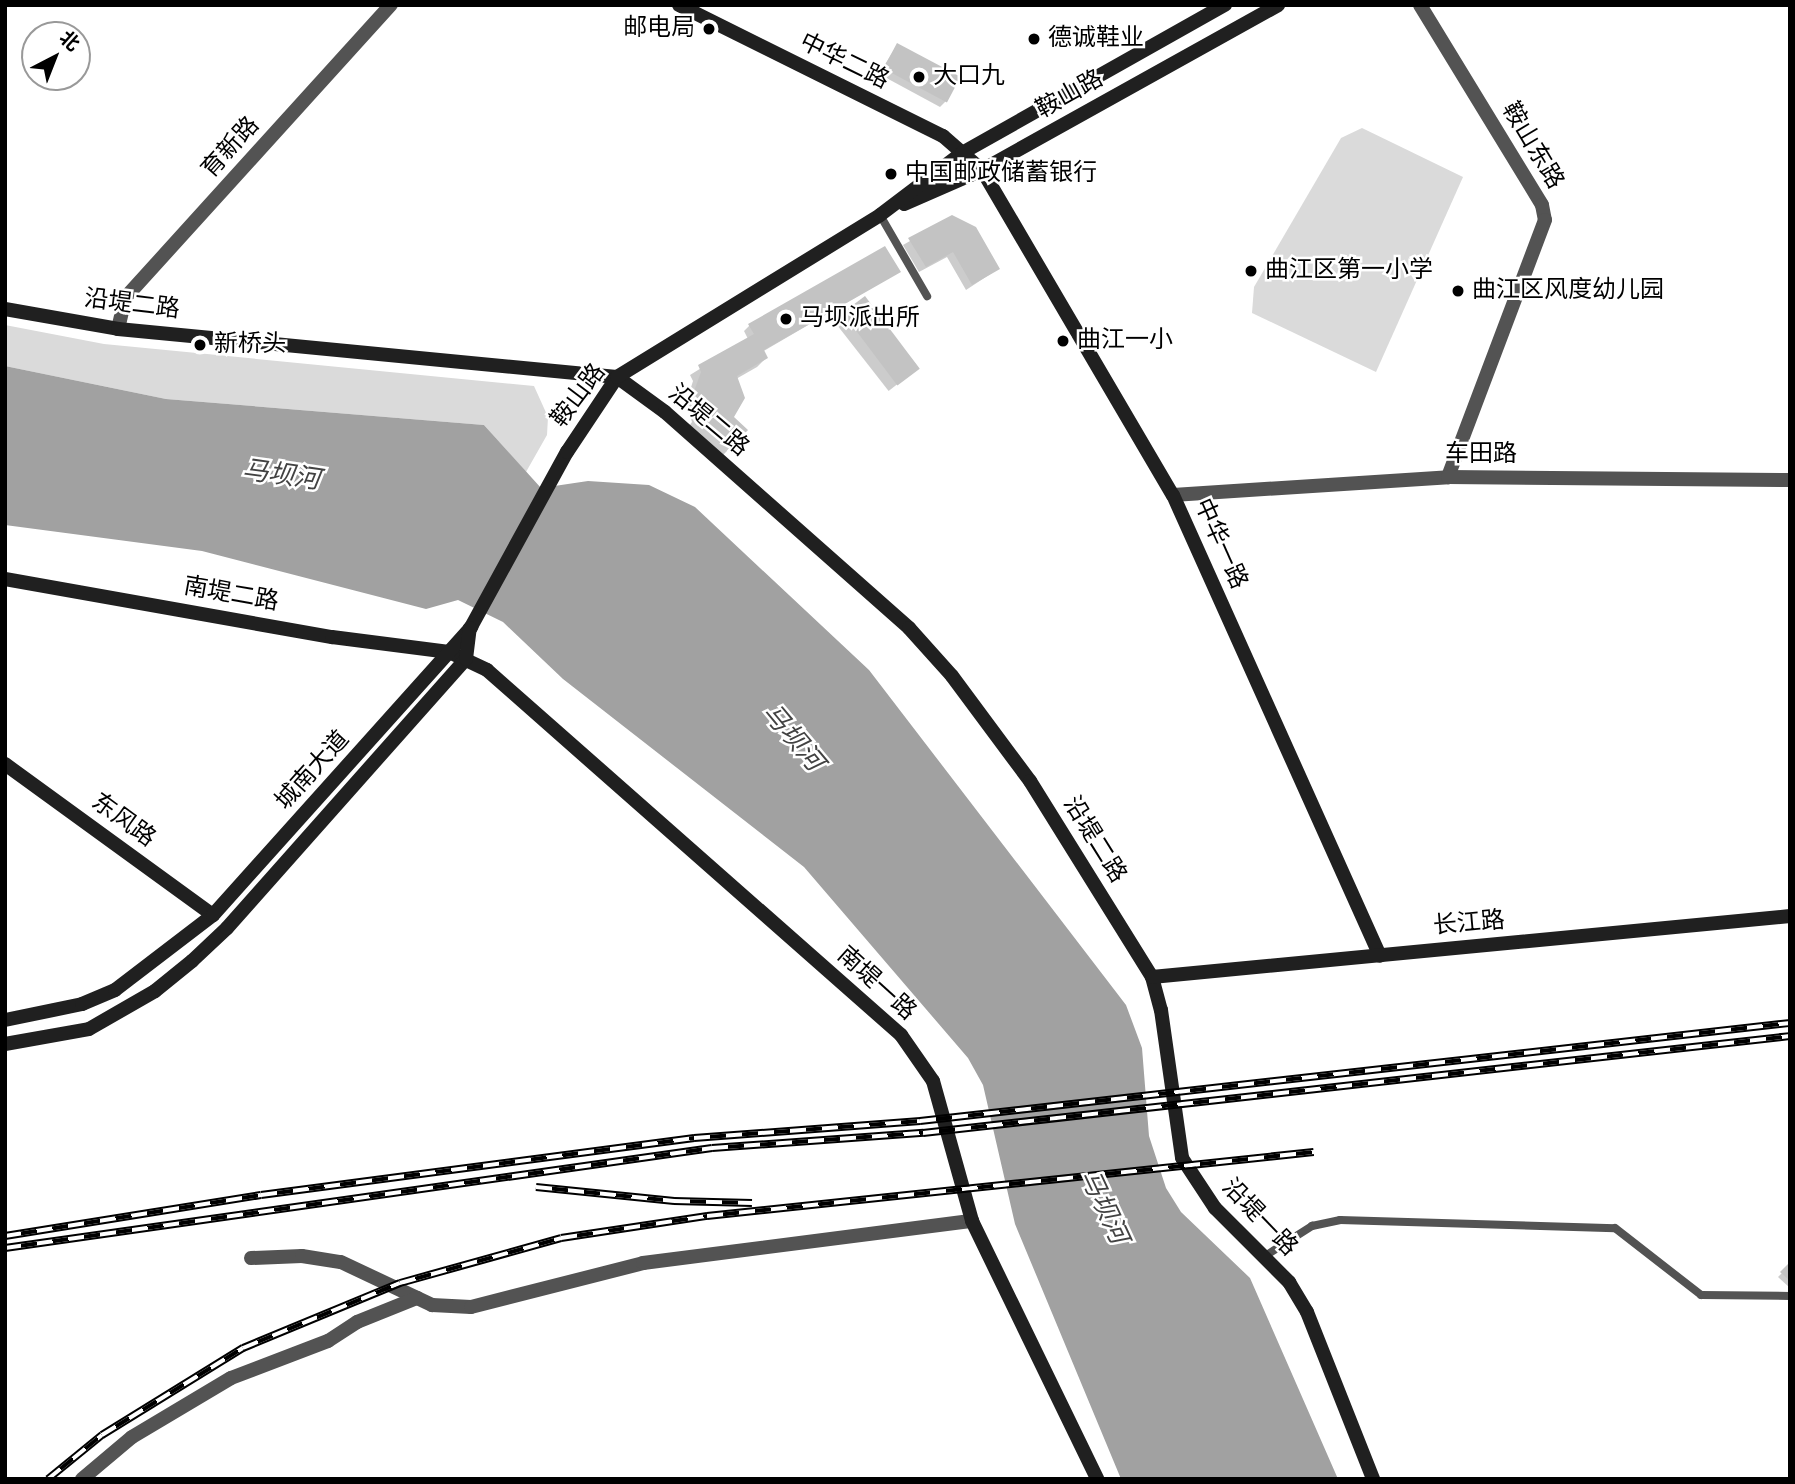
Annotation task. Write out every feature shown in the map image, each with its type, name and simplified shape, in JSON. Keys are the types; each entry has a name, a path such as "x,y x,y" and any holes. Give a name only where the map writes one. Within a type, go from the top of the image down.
{"main road":[{"name":"中华二路","path":"679,5 943,135 982,170"},
{"name":"鞍山路","path":"566,452 617,377 880,215 962,153 1225,5"},
{"name":"鞍山路","path":"880,215 982,170 1278,5"},
{"name":"中华一路","path":"982,170 1173,495 1380,956"},
{"name":"沿堤二路","path":"5,309 118,329 617,377 665,412 869,589 944,667 1030,781 1152,977"},
{"name":"城南大道","path":"5,1020 82,1004 115,990 213,915 471,627 566,452"},
{"name":"南堤二路","path":"5,579 332,637 449,652"},
{"path":"5,1044 89,1029 155,991 192,961 227,928 466,659 471,627"},
{"name":"南堤一路","path":"449,652 487,670 901,1035 933,1082 972,1221 1097,1479"},
{"name":"东风路","path":"5,764 213,915"},
{"name":"长江路","path":"1152,977 1790,916"},
{"name":"沿堤一路","path":"1152,977 1161,1010 1182,1158 1215,1208 1289,1282 1307,1312 1373,1479"}],"street":[{"name":"育新路","path":"118,329 125,298 391,5"},
{"name":"鞍山东路","path":"1420,5 1542,205 1545,220 1448,477"},
{"name":"车田路","path":"1173,495 1448,477 1790,480"},
{"path":"251,1258 302,1256 341,1262 432,1305 471,1307 643,1263 972,1221"},
{"path":"82,1479 132,1437 231,1378 328,1341 357,1322 417,1298"}],"lane":[{"path":"880,215 927,296"},
{"path":"1265,1256 1312,1226 1340,1220 1615,1227 1701,1295 1790,1296"}],"shaded area":[{"path":"1362,128 1463,177 1376,372 1252,313 1254,287 1341,138"},
{"path":"5,325 104,344 534,386 548,417 547,435 526,472 484,425 166,399 5,366"}],"water":[{"name":"马坝河","path":"5,366 166,399 484,425 541,488 588,481 649,485 695,507 869,670 1126,1005 1142,1048 1149,1136 1166,1188 1181,1212 1250,1278 1338,1479 1121,1479 1015,1224 983,1085 968,1058 804,867 563,679 503,622 458,600 426,609 202,551 5,525"}],"building":[{"path":"897,43 961,77 947,102 883,69"},
{"path":"952,215 976,227 1000,269 972,285 953,252 926,267 908,238"},
{"path":"885,246 901,272 764,350 768,358 737,376 745,398 734,417 748,430 732,448 696,417 700,412 693,394 701,372 698,365 754,334 748,324"},
{"path":"865,296 920,369 897,386 843,313"},
{"path":"1790,1262 1790,1281 1780,1272"}],"railway":[{"path":"5,1236 261,1195 694,1138 920,1121 1790,1023"},
{"path":"5,1248 712,1148 923,1133 1790,1036"},
{"path":"48,1479 102,1435 243,1348 400,1283 561,1238 707,1216 1314,1152"},
{"path":"536,1187 674,1201 752,1203"}],"place":[{"name":"邮电局","path":"709,29"},
{"name":"德诚鞋业","path":"1034,39"},
{"name":"大口九","path":"919,77"},
{"name":"中国邮政储蓄银行","path":"891,174"},
{"name":"曲江区第一小学","path":"1251,271"},
{"name":"曲江区风度幼儿园","path":"1458,291"},
{"name":"马坝派出所","path":"786,319"},
{"name":"曲江一小","path":"1063,341"},
{"name":"新桥头","path":"200,345"}]}
